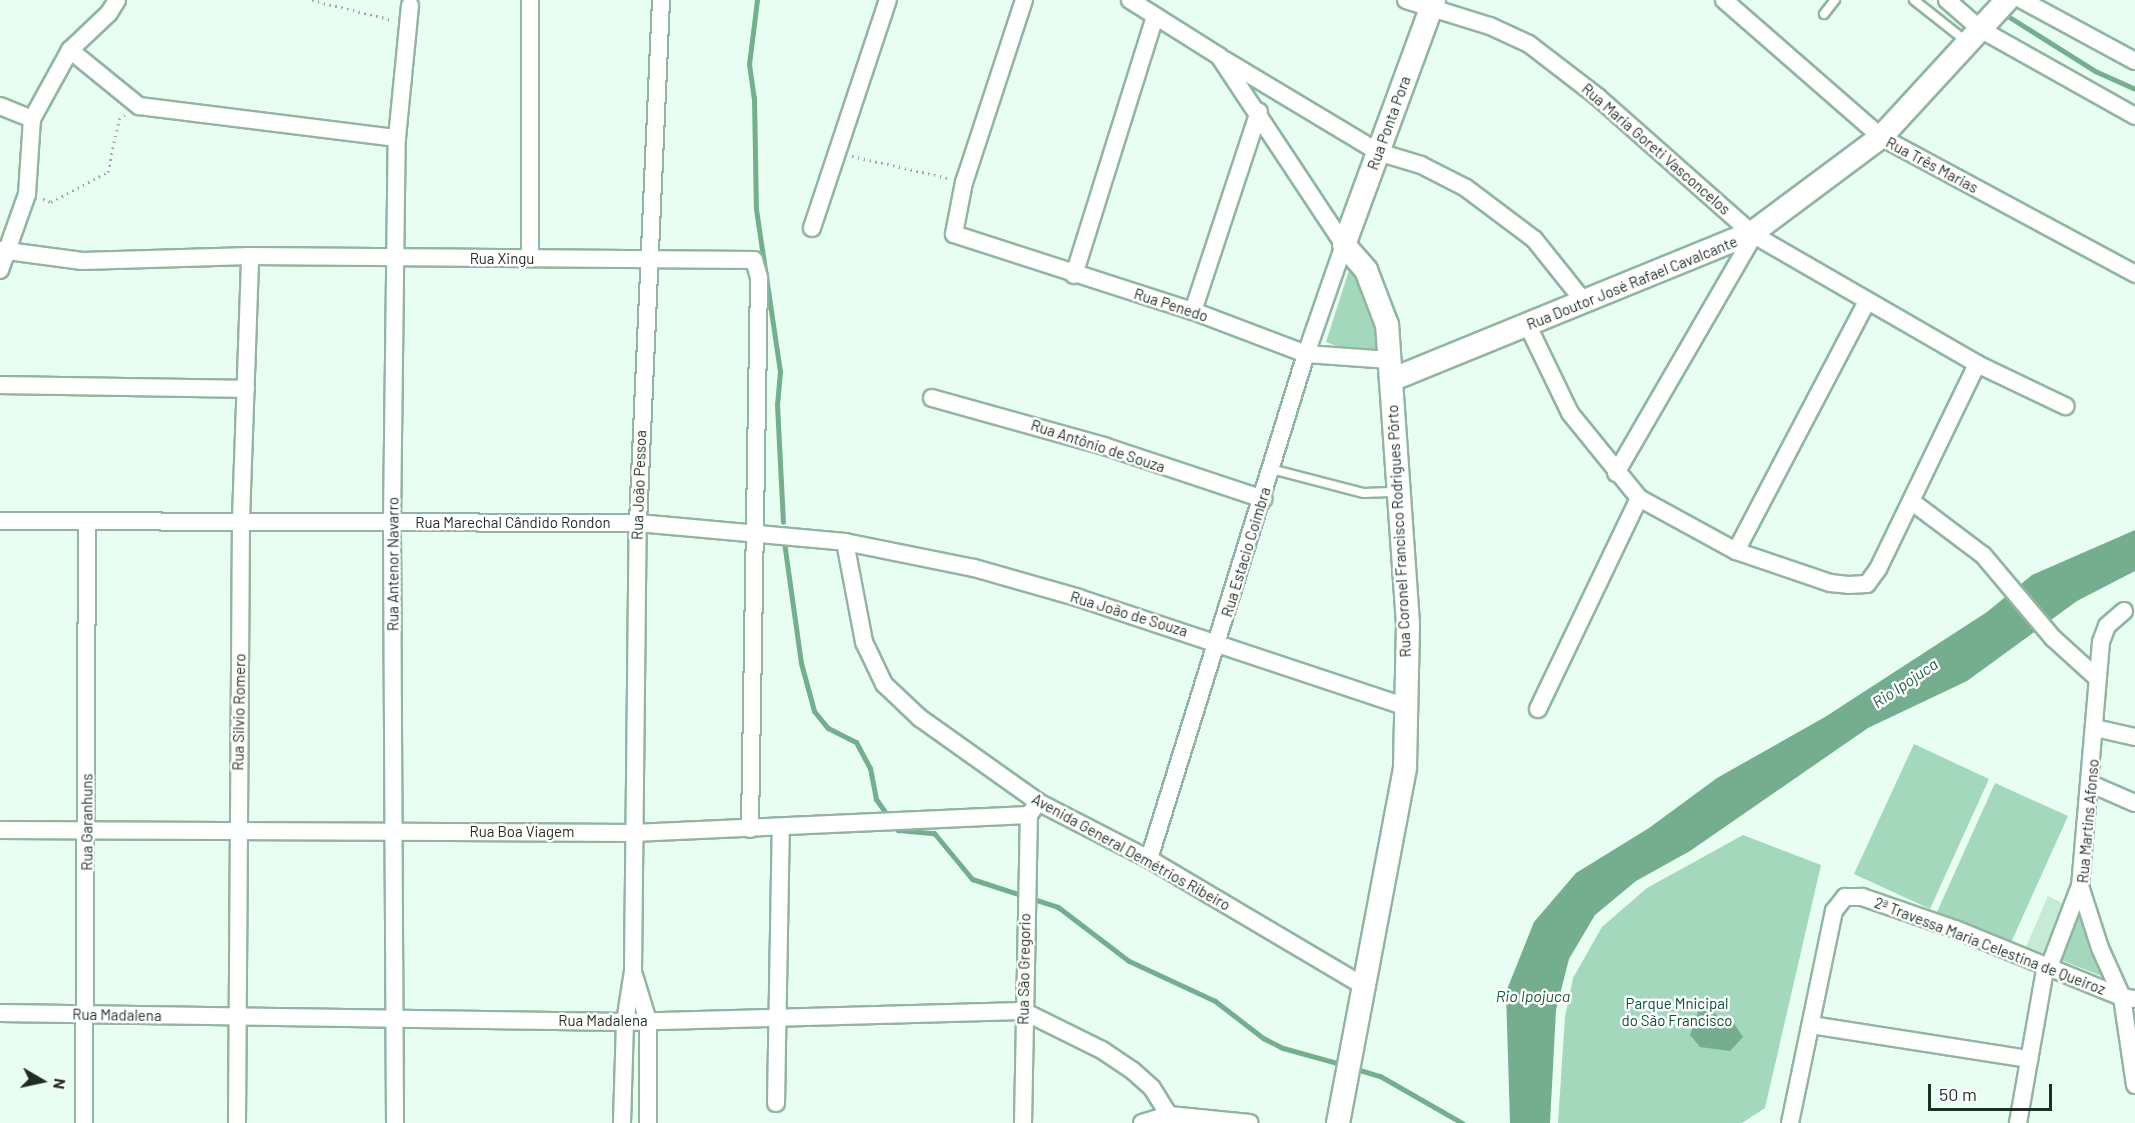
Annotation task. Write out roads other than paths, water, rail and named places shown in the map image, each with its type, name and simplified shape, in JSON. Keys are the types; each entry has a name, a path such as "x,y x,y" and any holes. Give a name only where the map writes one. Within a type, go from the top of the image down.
{"street":[{"path":"0,270 4,252 27,194 32,119 70,50 109,13 117,0"},
{"path":"530,0 530,258"},
{"name":"Rua João Pessoa","path":"622,1123 625,1022 633,971 638,524 661,0"},
{"path":"812,228 888,0"},
{"name":"Rua Penedo","path":"1023,0 964,182 954,234 1074,275 1193,311 1306,354 1390,370"},
{"path":"1130,0 1378,152 1421,165 1466,188 1534,239 1585,303"},
{"name":"Rua Maria Goreti Vasconcelos","path":"1406,0 1433,4 1490,26 1528,44 1564,68 1753,234 1977,364 2065,406"},
{"name":"Rua Três Marias","path":"1724,0 1881,137 2135,274"},
{"path":"1947,0 1974,35 2135,116"},
{"name":"Rua Doutor José Rafael Cavalcante","path":"1390,370 1528,326 1753,234 1881,137 2007,0"},
{"path":"2022,0 2135,61"},
{"name":"Rua Ponta Pora","path":"1344,245 1433,4"},
{"name":"Rua Antenor Navarro","path":"395,1123 392,522 397,138 406,23 410,6"},
{"path":"1074,275 1155,16"},
{"path":"70,50 139,106 397,138"},
{"path":"1219,56 1259,112 1344,245"},
{"path":"0,106 32,119"},
{"path":"1193,311 1259,112"},
{"path":"1616,473 1753,234"},
{"name":"Rua Estacio Coimbra","path":"1149,859 1219,642 1306,354 1344,245"},
{"name":"Rua Coronel Francisco Rodrigues Pôrto","path":"1338,1123 1405,767 1408,624 1387,325 1378,295 1366,270 1344,245"},
{"name":"Rua Xingu","path":"4,252 82,261 250,256 396,259 754,260 759,279 754,532"},
{"name":"Rua Silvio Romero","path":"237,1123 241,519 246,389 246,300 250,256"},
{"path":"1736,551 1867,302"},
{"path":"1528,326 1570,413 1616,473 1639,498 1736,551 1830,583 1867,584 1878,569 1977,364"},
{"path":"0,385 246,389"},
{"name":"Rua Antônio de Souza","path":"932,398 1104,446 1263,499"},
{"path":"1538,709 1639,498"},
{"path":"1911,501 1983,555 2053,638 2097,677"},
{"name":"Rua Marechal Cândido Rondon","path":"0,521 241,519 638,524 754,532 845,542"},
{"name":"Rua Garanhuns","path":"84,1123 87,522"},
{"path":"750,829 754,532"},
{"name":"Rua João de Souza","path":"845,542 974,568 1219,642 1406,707"},
{"name":"Avenida General Demétrios Ribeiro","path":"845,542 864,642 884,684 920,718 1033,809 1149,859 1364,986"},
{"name":"Rua Martins Afonso","path":"2124,611 2104,633 2097,677 2091,784 2080,886 2100,948 2128,998 2135,1085"},
{"path":"2095,728 2135,737"},
{"path":"2091,784 2135,803"},
{"name":"Rua Boa Viagem","path":"0,830 633,833 905,822 1033,809"},
{"name":"Rua São Gregorio","path":"1023,1123 1026,909 1033,809"},
{"path":"776,1103 781,828"},
{"path":"2018,1123 2047,966 2080,886"},
{"name":"2ª Travessa Maria Celestina de Queiroz","path":"1811,1024 1834,911 1845,897 1862,897 2128,998"},
{"name":"Rua João Pessoa","path":"633,971 648,1021 648,1123"},
{"name":"Rua Madalena","path":"0,1012 625,1022 776,1020 1023,1011 1102,1050 1132,1070 1152,1088 1169,1119"},
{"path":"1790,1123 1811,1024 2029,1059"},
{"path":"1142,1123 1169,1119 1250,1123"}],"lane":[{"path":"1824,14 1835,0"},
{"path":"1914,0 1974,35"},
{"path":"1271,469 1364,493 1397,492"}],"water":[{"name":"Rio Ipojuca","path":"2135,530 2135,571 2077,601 1967,681 1868,728 1690,851 1636,881 1595,915 1569,959 1556,1010 1550,1123 1510,1123 1506,992 1534,922 1576,873 1649,828 1717,778 1825,717 1987,612 2032,575"},
{"path":"1711,1009 1719,1018 1733,1022 1743,1037 1730,1051 1700,1047 1690,1035 1698,1012"}],"waterway":[{"path":"757,0 749,64 754,98 756,209 780,371 777,404 783,522"},
{"path":"2006,15 2095,71 2135,89"},
{"path":"784,542 801,663 814,711 828,728 856,742 870,768 876,799 898,830 934,833 972,879 1058,907 1129,961 1215,1001 1263,1038 1283,1048 1344,1065"},
{"path":"1353,1068 1380,1076 1462,1123"}],"park label":[{"name":"Parque Mnicipal do São Francisco","path":"1677,1012"}]}
